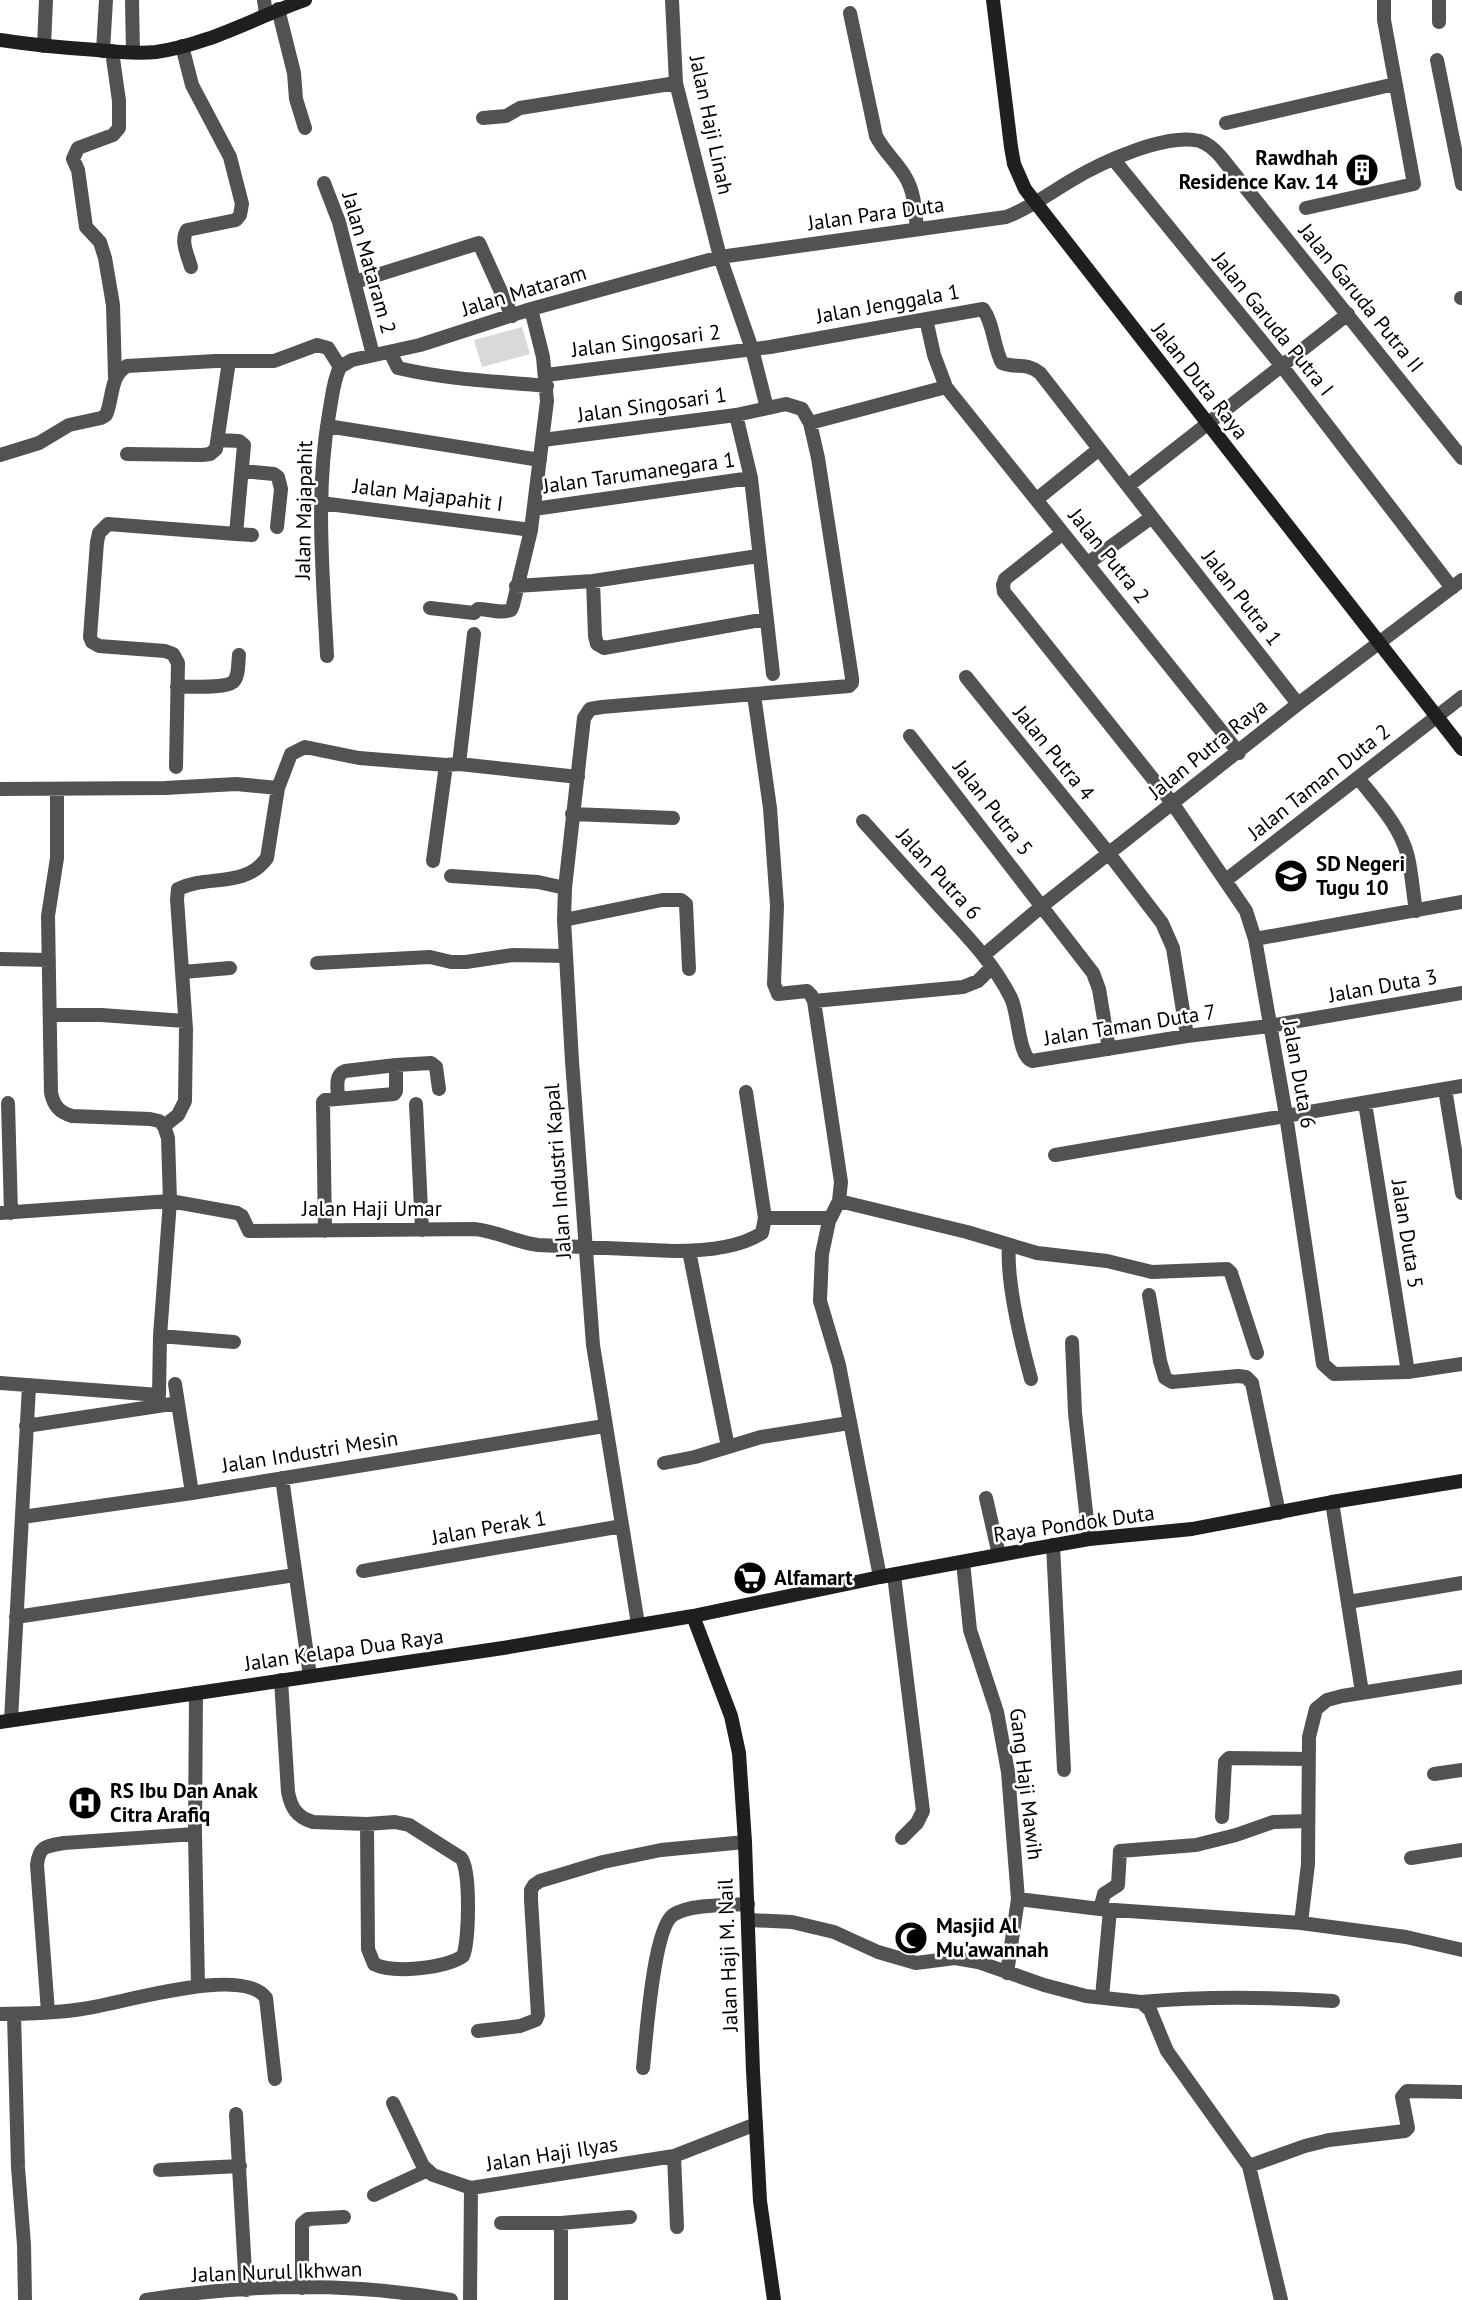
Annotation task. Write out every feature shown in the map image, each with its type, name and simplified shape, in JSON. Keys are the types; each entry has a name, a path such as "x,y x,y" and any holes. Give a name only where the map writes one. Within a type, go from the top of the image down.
{"main road":[{"path":"0,40 108,51 157,51 182,46 230,29 269,8 304,0"},
{"name":"Jalan Duta Raya","path":"993,0 1011,147 1020,178 1035,204 1462,749"},
{"name":"Raya Pondok Duta","path":"693,1616 1053,1545 1089,1539 1192,1530 1332,1502 1462,1481"},
{"name":"Jalan Kelapa Dua Raya","path":"6,1721 503,1648 693,1616"},
{"name":"Jalan Haji M. Nail","path":"693,1616 735,1733 746,1842 760,2201 774,2300"}],"street":[{"path":"44,46 46,0"},
{"path":"106,0 108,51 119,101 120,128 113,135 78,148 73,159 78,170 86,227 100,242 105,258 113,305 116,377"},
{"path":"132,0 132,52"},
{"name":"Jalan Haji Linah","path":"671,0 676,83 720,257 752,348 767,408"},
{"path":"1306,208 1414,184 1384,20 1384,0"},
{"path":"1439,0 1439,22"},
{"path":"269,8 293,73 296,99 305,128"},
{"path":"850,13 876,136 882,148 908,180 917,229"},
{"path":"182,46 192,85 230,157 242,210 236,219 187,230 184,240 191,267"},
{"path":"1437,60 1462,184"},
{"path":"483,118 506,116 520,108 676,83"},
{"path":"1226,123 1395,84"},
{"name":"Jalan Garuda Putra II","path":"1114,160 1159,144 1190,140 1202,141 1212,146 1462,458"},
{"path":"1035,204 1072,179 1114,160"},
{"name":"Jalan Garuda Putra I","path":"1114,160 1457,584"},
{"name":"Jalan Mataram 2","path":"324,183 339,222 373,355"},
{"name":"Jalan Para Duta","path":"720,257 1006,217 1035,204"},
{"path":"355,282 479,243 512,316"},
{"name":"Jalan Mataram","path":"340,367 352,360 390,352 531,309 720,257"},
{"path":"430,608 474,613 478,609 505,612 513,605 531,530 543,440 547,380 531,309"},
{"name":"Jalan Jenggala 1","path":"752,348 983,309 1002,363 1034,368"},
{"path":"1128,486 1348,314"},
{"name":"Jalan Putra 2","path":"926,319 934,355 946,387 1239,752"},
{"path":"0,455 39,443 69,425 106,415 120,370 136,365 274,361 317,345 328,348 340,367"},
{"name":"Jalan Singosari 2","path":"390,352 398,368 414,372 463,380 547,380 752,348"},
{"path":"127,454 202,455 210,454 216,449 229,361"},
{"name":"Jalan Majapahit","path":"327,656 320,503 327,426 334,384 340,367"},
{"name":"Jalan Putra 1","path":"1034,368 1298,704"},
{"path":"754,695 849,686 852,683 818,458 810,423 946,387"},
{"name":"Jalan Singosari 1","path":"543,440 736,415 786,404 802,409 810,423"},
{"path":"736,415 751,478 773,674"},
{"path":"327,426 540,460"},
{"path":"218,440 239,441 244,444 236,534"},
{"path":"1037,499 1098,450"},
{"path":"242,471 274,474 278,477 281,489 277,527"},
{"name":"Jalan Tarumanegara 1","path":"534,509 751,478"},
{"name":"Jalan Majapahit I","path":"320,503 531,530"},
{"path":"1088,563 1152,517"},
{"path":"176,766 178,663 173,654 165,651 99,646 92,642 90,637 99,533 108,524 117,523 252,535"},
{"name":"Jalan Duta 6","path":"1062,533 1005,579 1004,592 1174,804 1246,911 1255,939 1286,1115 1322,1360 1334,1374 1408,1371"},
{"path":"516,586 593,580 758,556"},
{"path":"593,580 595,636 597,644 604,648 766,619"},
{"name":"Jalan Putra Raya","path":"754,695 770,808 777,906 775,990 780,995 807,991 814,1001 963,987 978,981 988,961 1042,906 1298,704 1457,584"},
{"path":"433,861 474,634"},
{"path":"177,687 232,683 236,679 239,655"},
{"name":"Jalan Putra 4","path":"966,677 1110,855 1169,935 1187,1036"},
{"name":"Jalan Industri Kapal","path":"638,1624 604,1426 584,1246 564,920 572,814 586,713 590,709 754,695"},
{"name":"Jalan Taman Duta 2","path":"1226,880 1359,779 1462,696"},
{"name":"Jalan Putra 5","path":"910,736 1093,973 1109,1049"},
{"path":"164,1126 178,1115 185,1101 186,1021 178,889 188,884 249,875 260,867 267,858 278,788 291,754 305,747 359,758 578,777"},
{"path":"1359,779 1390,818 1403,842 1408,856 1416,911"},
{"path":"0,789 57,790 236,784 278,788"},
{"path":"0,1383 159,1395 160,1336 170,1200 168,1138 164,1126 159,1121 150,1119 72,1116 58,1110 51,1093 48,916 57,858 57,790"},
{"path":"572,814 673,818"},
{"name":"Jalan Putra 6","path":"863,821 988,961"},
{"path":"451,876 538,883 565,888"},
{"path":"564,920 662,900 681,900 686,904 690,969"},
{"path":"1255,939 1462,902"},
{"path":"317,963 430,957 466,962 513,955 566,956"},
{"path":"0,959 49,960"},
{"name":"Jalan Taman Duta 7","path":"988,961 1012,1002 1018,1019 1023,1054 1032,1062 1187,1036 1269,1026"},
{"path":"183,972 230,968"},
{"name":"Jalan Duta 3","path":"1269,1026 1462,993"},
{"path":"814,1001 841,1182 839,1200 830,1218 822,1254 820,1301 839,1366 849,1423 887,1576 923,1811 917,1823 902,1838"},
{"path":"50,1015 101,1015 186,1021"},
{"path":"338,1099 339,1073 396,1065 434,1064 439,1089"},
{"path":"325,1231 321,1107 325,1100 394,1094 396,1065"},
{"path":"1055,1155 1462,1086"},
{"path":"1446,1089 1462,1193"},
{"path":"746,1092 765,1218 830,1218"},
{"path":"8,1103 5,1213 170,1200"},
{"name":"Jalan Duta 5","path":"1365,1103 1408,1371"},
{"path":"416,1104 422,1230"},
{"name":"Jalan Haji Umar","path":"170,1200 237,1213 242,1216 249,1231 495,1231 526,1243 689,1251 753,1239 762,1233 765,1218"},
{"path":"839,1200 967,1232 1037,1253 1107,1261 1152,1272 1227,1269 1231,1273 1257,1353"},
{"path":"1009,1245 1011,1279 1023,1351 1031,1379"},
{"path":"689,1251 728,1447"},
{"path":"1149,1295 1165,1378 1172,1382 1238,1376 1246,1377 1252,1383 1279,1513"},
{"path":"160,1336 234,1342"},
{"path":"1072,1342 1075,1413 1089,1539"},
{"path":"1408,1371 1462,1364"},
{"path":"175,1384 192,1493"},
{"path":"6,1721 16,1618 29,1385"},
{"path":"26,1426 178,1403"},
{"path":"664,1463 695,1457 761,1437 849,1423"},
{"name":"Jalan Industri Mesin","path":"22,1517 192,1493 604,1426"},
{"path":"282,1478 310,1676"},
{"path":"986,1498 999,1555"},
{"path":"1332,1502 1362,1692"},
{"name":"Jalan Perak 1","path":"363,1572 622,1526"},
{"path":"1053,1545 1064,1770"},
{"name":"Gang Haji Mawih","path":"963,1562 970,1630 997,1712 1007,1772 1018,1899 1007,1973"},
{"path":"16,1618 295,1575"},
{"path":"1348,1602 1462,1583"},
{"path":"1301,1923 1308,1864 1309,1737 1316,1709 1327,1700 1362,1692 1462,1677"},
{"path":"281,1681 288,1791 292,1808 306,1820 313,1822 395,1822 410,1825 465,1862 467,1935 465,1952 457,1960 424,1967 383,1968 374,1964 368,1949 367,1824"},
{"path":"196,1693 198,1986"},
{"path":"1222,1817 1225,1762 1229,1758 1309,1759"},
{"path":"1434,1774 1462,1770"},
{"path":"1102,1997 1104,1894 1118,1885 1120,1852 1196,1845 1273,1822 1308,1821"},
{"path":"48,2012 38,1855 48,1846 64,1843 195,1834"},
{"path":"478,2031 520,2026 536,2020 538,2015 531,1900 534,1885 549,1877 603,1862 661,1850 746,1842"},
{"path":"1411,1858 1462,1850"},
{"path":"1018,1899 1105,1909 1301,1923 1406,1937 1462,1950"},
{"path":"643,2067 649,2004 663,1927 680,1911 748,1904"},
{"path":"749,1920 792,1922 834,1932 878,1952 916,1963 955,1958 978,1962 1044,1985 1102,1997 1141,2002 1177,1998 1333,2001"},
{"path":"24,2300 24,2245 7,2014 83,2009 198,1986 229,1984 257,1990 266,1998 275,2079"},
{"path":"1141,2002 1150,2010 1167,2051 1249,2166 1281,2300"},
{"path":"1249,2166 1329,2140 1405,2132 1408,2128 1402,2097 1405,2093 1462,2092"},
{"path":"374,2194 428,2170 393,2103"},
{"path":"236,2114 246,2290"},
{"name":"Jalan Haji Ilyas","path":"428,2170 433,2175 471,2188 674,2156 757,2123"},
{"path":"674,2156 677,2227"},
{"path":"160,2170 240,2166"},
{"path":"470,2300 471,2188"},
{"path":"302,2288 302,2224 308,2219 344,2217"},
{"path":"501,2224 561,2223 630,2217"},
{"path":"561,2223 561,2300"},
{"name":"Jalan Nurul Ikhwan","path":"146,2300 246,2290 302,2288 378,2291 451,2300"}],"shaded area":[{"path":"522,327 530,354 482,367 474,340"}],"place":[{"name":"Rawdhah Residence Kav. 14","path":"1362,170"},
{"name":"SD Negeri Tugu 10","path":"1291,876"},
{"name":"Alfamart","path":"750,1578"},
{"name":"RS Ibu Dan Anak Citra Arafiq","path":"85,1803"},
{"name":"Masjid Al Mu'awannah","path":"911,1938"}]}
